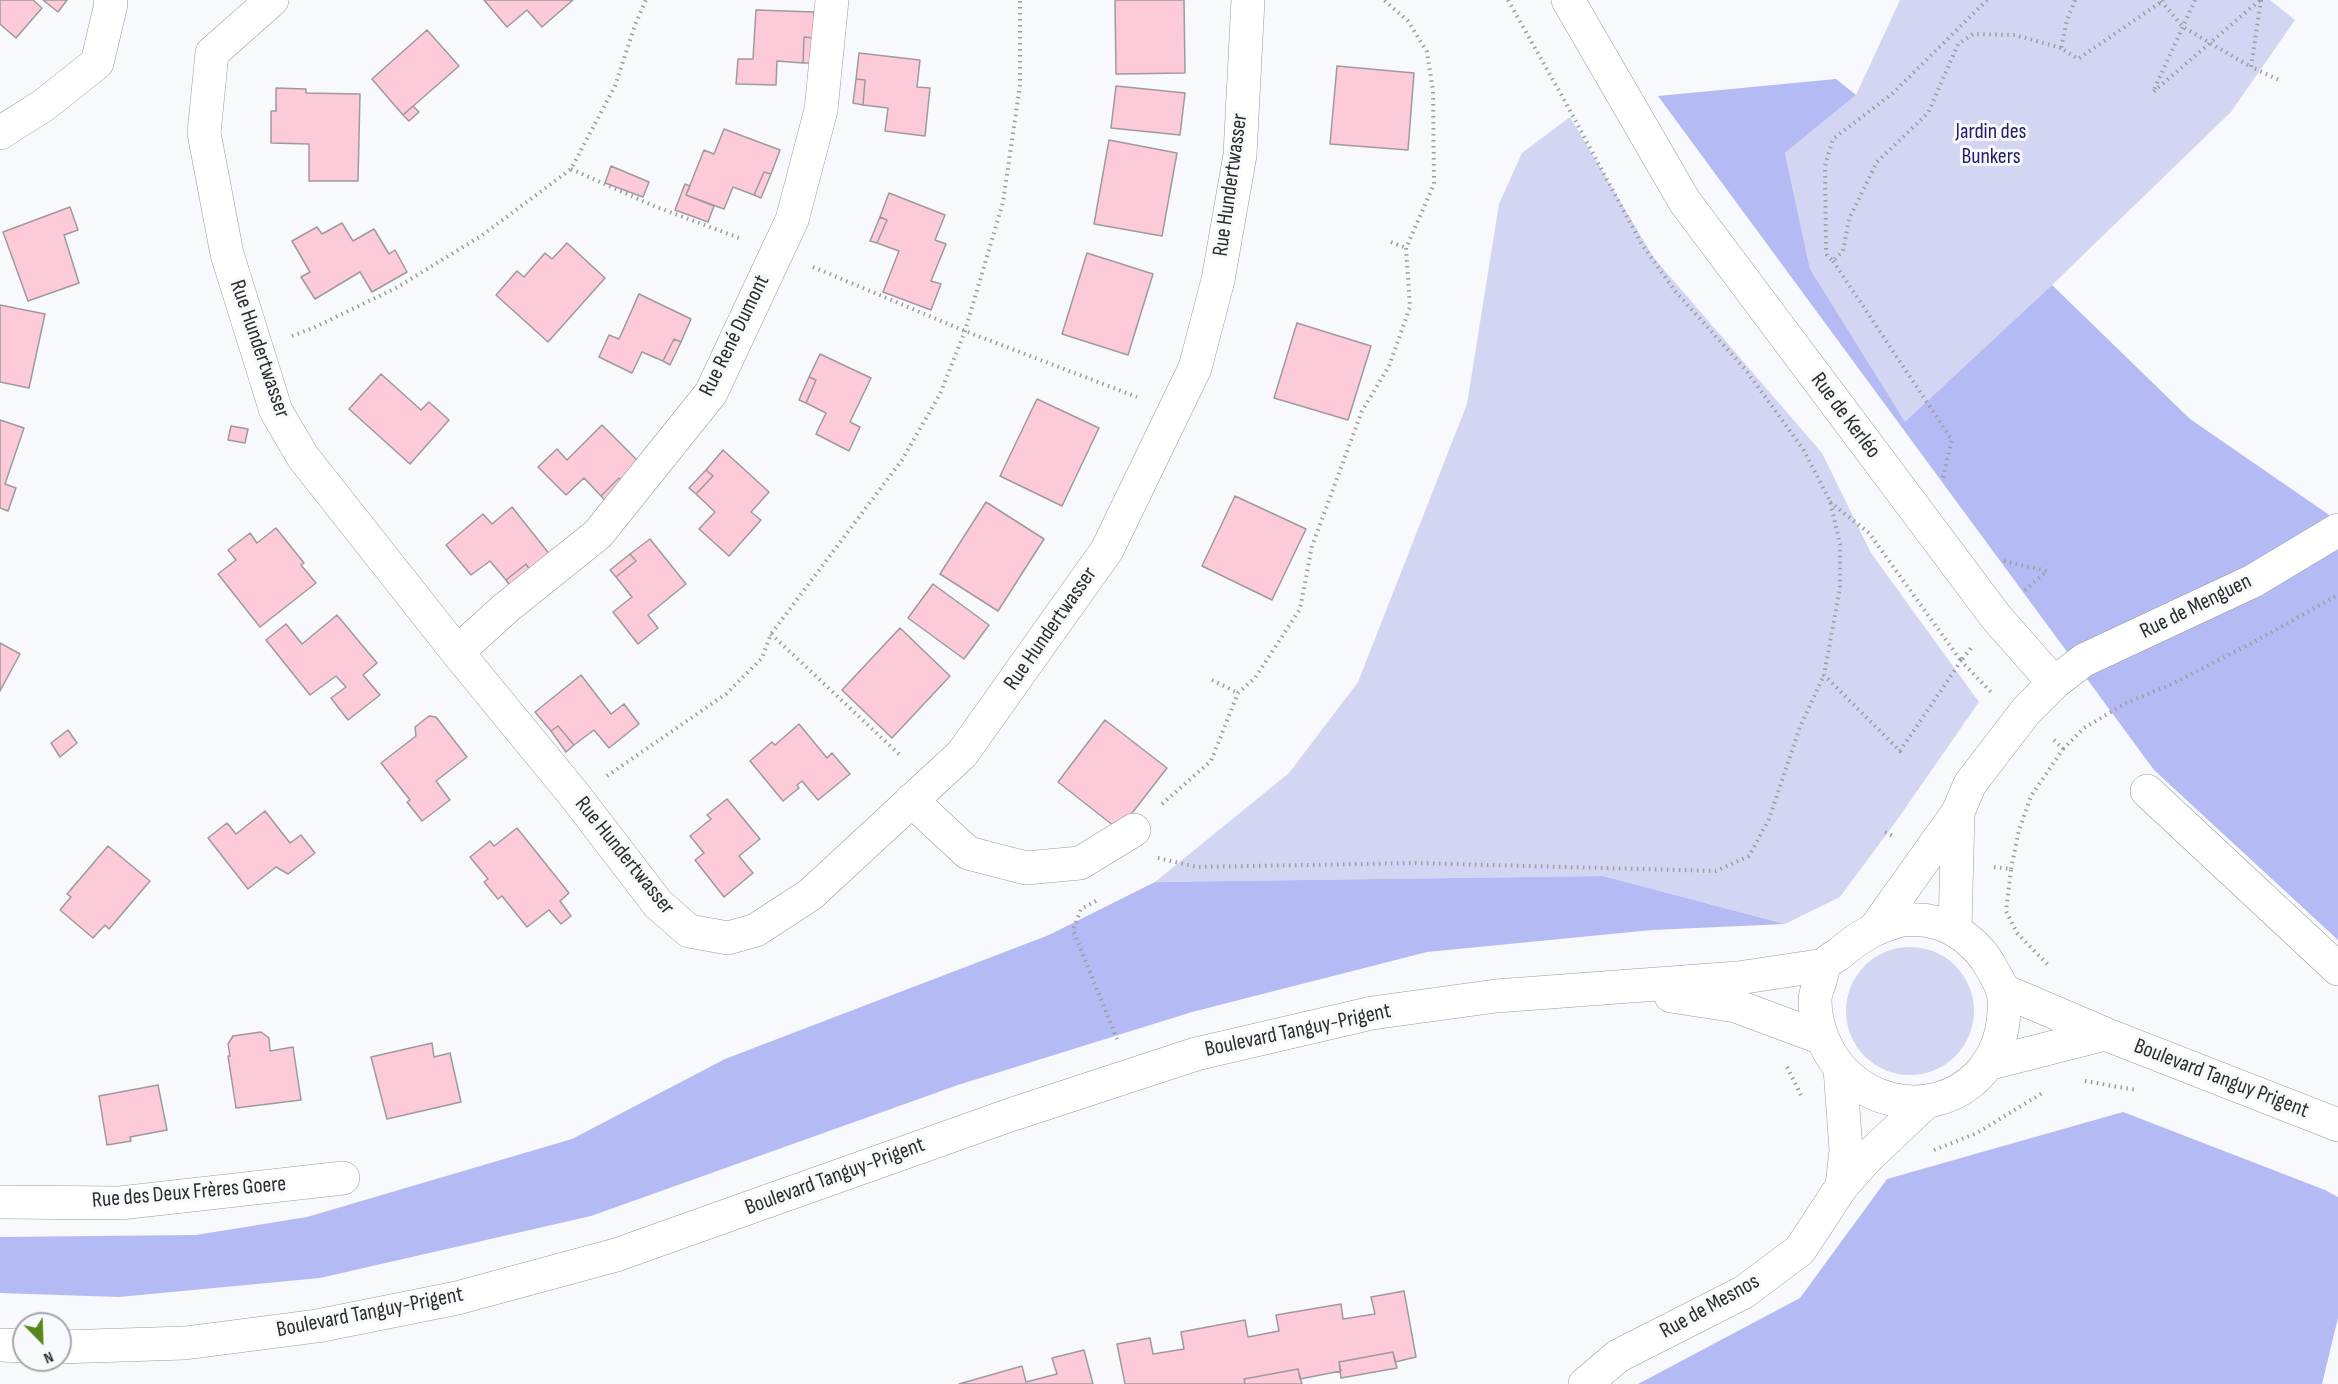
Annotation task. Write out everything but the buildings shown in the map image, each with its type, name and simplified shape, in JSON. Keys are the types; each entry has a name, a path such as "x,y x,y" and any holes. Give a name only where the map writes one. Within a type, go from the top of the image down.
{"street":[{"path":"0,133 44,105 97,63 110,0"},
{"name":"Rue Hundertwasser","path":"272,0 212,53 204,133 226,254 276,411 303,457 457,652 576,797 658,904 689,931 728,938 756,930 811,894 962,754 1107,550 1195,368 1218,280 1240,155 1248,0"},
{"name":"Rue René Dumont","path":"457,652 507,607 598,534 711,393 792,219 821,110 832,0"},
{"name":"Rue de Kerléo","path":"1568,0 1685,202 1996,617 2054,682"},
{"name":"Rue de Menguen","path":"2054,682 2084,660 2253,581 2338,530"},
{"path":"1876,927 1958,812 1970,784 2026,711 2054,682"},
{"path":"2147,791 2338,969"},
{"path":"920,792 968,853 1026,868 1080,863 1134,830"},
{"path":"1955,930 1958,812"},
{"path":"1902,920 1929,921 1955,930 1985,954 2002,990 2005,1016 1999,1042 1987,1064 1971,1082 1950,1095 1926,1102 1902,1103 1879,1097 1858,1085 1840,1068 1822,1038 1815,998 1825,965 1853,941 1876,927 1902,920"},
{"name":"Boulevard Tanguy-Prigent","path":"72,1347 196,1342 317,1326 457,1298 616,1255 1010,1115 1196,1054 1372,1013 1496,996 1738,978 1825,965"},
{"name":"Boulevard Tanguy-Prigent","path":"1607,987 1736,1006 1822,1038"},
{"name":"Boulevard Tanguy Prigent","path":"2002,990 2104,1034 2338,1125"},
{"name":"Boulevard Tanguy Prigent","path":"1987,1064 2104,1034"},
{"name":"Rue de Mesnos","path":"1840,1068 1846,1150 1842,1186"},
{"name":"Rue de Mesnos","path":"1585,1384 1618,1356 1744,1292 1800,1250 1842,1186 1867,1158 1926,1102"},
{"name":"Rue des Deux Frères Goere","path":"0,1202 120,1203 343,1178"}],"path":[{"path":"257,348 313,328 396,288 481,236 571,169 615,86 635,24 646,0"},
{"path":"576,797 726,694 762,658 771,634 902,460 940,394 965,331 1003,202 1020,86 1020,0"},
{"path":"1384,0 1408,21 1427,52 1433,91 1434,184 1406,248 1410,307 1389,366 1362,411 1316,535 1300,609 1255,678 1238,693 1210,761 1134,830 1147,856 1197,867 1416,863 1716,870 1749,856 1769,819 1800,727 1824,675 1840,588 1840,544 1830,501 1803,449 1745,369 1676,291 1641,243 1568,105 1508,0"},
{"path":"1942,483 1952,440 1827,255 1825,166 1833,139 1893,93 1987,0"},
{"path":"2061,48 2067,20 2075,0"},
{"path":"2195,0 2153,92 2260,0"},
{"path":"2251,67 2260,0"},
{"path":"1833,261 1843,251 1849,219 1877,162 1928,113 1958,44 1973,34 2015,35 2061,48 2078,59 2162,1 2183,27 2251,67 2279,80"},
{"path":"571,169 654,206 846,280 965,331 1174,412"},
{"path":"1391,242 1406,248"},
{"path":"1830,501 1869,533 1961,661"},
{"path":"1996,617 2047,571 1998,560"},
{"path":"2063,749 2084,728 2126,703 2172,684 2252,644 2338,595"},
{"path":"771,634 920,792"},
{"path":"1824,675 1900,751"},
{"path":"1212,680 1238,693"},
{"path":"1099,899 1081,909 1073,930 1118,1044"},
{"path":"1784,1063 1804,1100"},
{"path":"2080,1081 2097,1082 2142,1092"},
{"path":"1924,1154 1977,1133 2053,1086"}],"green space":[{"name":"Jardin des Bunkers","path":"1900,0 2270,0 2295,20 2231,112 1905,423 1810,269 1785,153 1856,95"},
{"path":"1570,117 1654,258 1822,453 1871,553 1979,702 1840,897 1785,924 1603,876 1155,882 1289,773 1358,682 1467,404 1499,204 1522,153"},
{"path":"1910,947 1935,952 1955,966 1969,986 1974,1011 1969,1036 1955,1056 1935,1070 1910,1075 1885,1070 1865,1056 1851,1036 1846,1011 1851,986 1865,966 1885,952"}],"shaded area":[{"path":"1836,79 1856,95 1785,153 1810,269 1905,422 2052,285 2190,419 2338,521 2338,940 2154,770 1658,96"},
{"path":"1603,876 1785,924 1652,930 1427,952 1192,1012 958,1085 591,1216 320,1278 119,1297 0,1293 0,1237 196,1235 307,1217 572,1139 725,1059 1049,935 1155,882"},
{"path":"2123,1112 2338,1197 2338,1318 2322,1384 1638,1384 1800,1298 1887,1179"}]}
